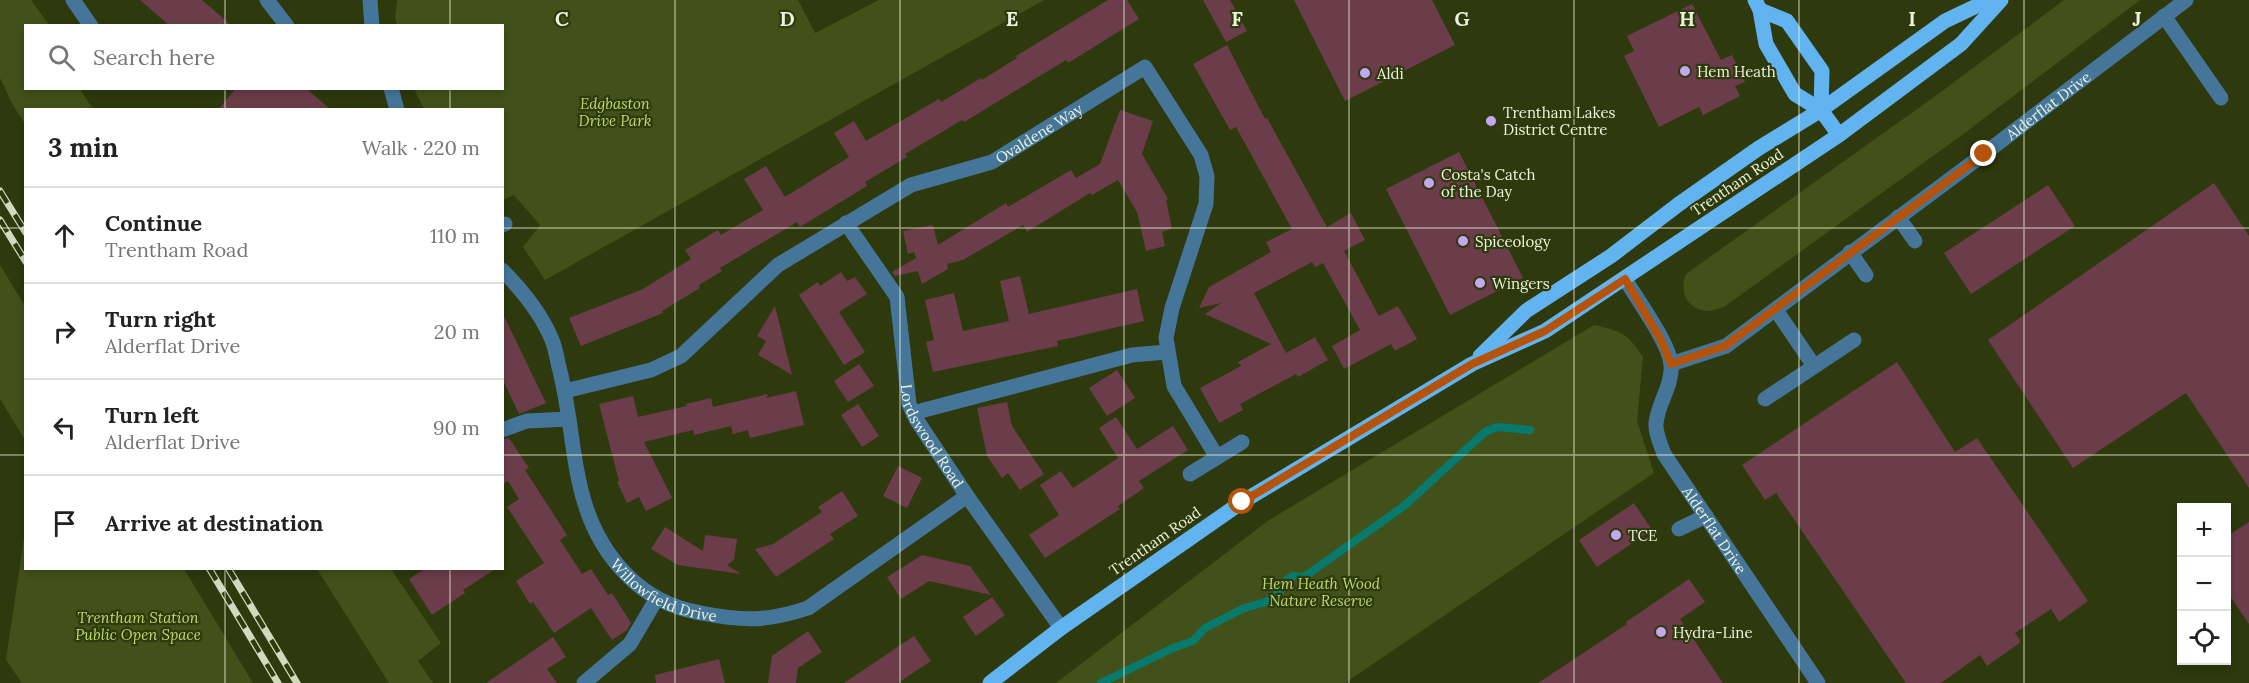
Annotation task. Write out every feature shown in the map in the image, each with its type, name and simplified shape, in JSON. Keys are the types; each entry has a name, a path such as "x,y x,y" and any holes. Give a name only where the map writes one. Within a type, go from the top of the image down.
{"main road":[{"name":"Trentham Road","path":"1472,364 1526,311 1611,256 1679,204 1759,148 1821,110 1944,21 1989,0"},
{"name":"Trentham Road","path":"990,683 1061,628 1242,502 1472,364 1545,331 1839,135 1961,44 2001,0"},
{"path":"1757,5 1787,21 1822,71 1821,110"},
{"path":"1757,5 1766,44 1795,94 1821,110 1839,135"}],"street":[{"path":"73,0 89,24"},
{"path":"267,0 285,24"},
{"path":"369,0 372,24"},
{"name":"Alderflat Drive","path":"1818,683 1664,454 1658,438 1656,423 1668,387 1671,364 1725,346 1776,310 2186,0"},
{"path":"2164,16 2221,98"},
{"name":"Ovaldene Way","path":"565,391 651,370 681,356 778,265 911,185 992,162 1145,67 1201,155 1207,176 1206,204 1172,308 1166,338 1174,386 1217,457"},
{"path":"392,90 397,108"},
{"path":"1898,217 1915,241"},
{"name":"Lordswood Road","path":"846,223 897,297 902,324 909,404 913,413 967,496 1061,628"},
{"path":"1850,252 1866,275"},
{"name":"Willowfield Drive","path":"507,274 524,292 552,339 565,391 580,492 593,529 614,562 640,588 679,609 732,619 756,620 782,617 808,608 967,496"},
{"path":"1625,279 1661,340 1671,364"},
{"path":"1776,310 1814,366"},
{"path":"1765,399 1854,340"},
{"path":"913,413 1132,355 1167,352"},
{"path":"504,429 527,421 569,419"},
{"path":"1190,474 1242,442"},
{"path":"1679,529 1706,516"},
{"path":"584,683 602,677 630,644 657,598"}],"green space":[{"path":"0,0 31,0 48,24 24,24 24,90 81,90 92,108 24,108 24,122 0,78"},
{"name":"Edgbaston Drive Park","path":"397,0 798,0 815,33 879,0 1044,0 545,280 523,247 540,225 514,195 504,200 504,108 424,108 414,90 504,90 504,24 397,24 395,17"},
{"path":"2064,0 2140,0 1962,135 1724,307 1705,311 1689,302 1683,286 1686,274 1934,97"},
{"path":"0,265 24,304 24,438 0,399"},
{"name":"Hem Heath Wood Nature Reserve","path":"1594,325 1611,329 1628,338 1643,357 1637,421 1654,473 1345,683 1056,683 1269,520"},
{"name":"Trentham Station Public Open Space","path":"24,538 24,570 185,570 253,683 22,683 6,660"},
{"path":"318,570 392,570 441,643 418,661 433,683 389,683"}],"building":[{"path":"140,0 202,0 230,24 168,24"},
{"path":"1108,0 1127,0 1139,19 1068,63 1066,60 964,122 962,120 905,154 907,157 865,182 867,186 800,227 797,222 720,268 722,271 699,285 700,288 662,311 663,313 581,346 569,318 643,289 691,259 685,250 718,230 721,235 763,210 744,179 766,166 785,197 849,157 834,133 854,121 866,141 939,99 941,102 981,78 982,80 1017,58 1016,56"},
{"path":"1203,0 1230,0 1247,31 1226,42"},
{"name":"Aldi","path":"1294,0 1432,0 1455,45 1345,101"},
{"name":"Hem Heath","path":"1692,4 1721,60 1732,55 1745,82 1735,86 1740,96 1703,115 1699,107 1659,127 1624,56 1634,51 1627,36"},
{"path":"1227,45 1265,119 1267,118 1327,227 1351,213 1365,240 1344,251 1379,316 1398,306 1417,339 1395,351 1391,344 1344,369 1332,346 1360,330 1323,263 1315,267 1312,262 1254,293 1286,353 1315,337 1328,360 1240,404 1243,410 1219,423 1200,388 1241,366 1238,362 1271,344 1205,314 1221,303 1199,308 1209,287 1271,252 1266,242 1292,229 1236,127 1230,130 1193,64"},
{"path":"234,90 308,90 329,108 220,108"},
{"path":"1120,110 1153,121 1142,154 1168,199 1166,200 1172,229 1162,232 1165,246 1146,251 1137,212 1118,180 1092,195 1090,193 1027,232 1023,225 963,260 947,264 948,269 922,284 918,271 895,276 892,272 916,258 914,252 908,254 903,231 933,225 938,245 1006,203 1008,207 1071,170 1076,178 1100,164"},
{"path":"1459,152 1523,278 1450,315 1386,189"},
{"path":"2214,183 2249,236 2249,488 2186,393 2073,468 1988,340"},
{"path":"2048,185 2075,226 1971,294 1944,253"},
{"path":"841,272 847,281 855,277 867,294 839,312 865,352 844,365 799,295 818,282 820,286"},
{"path":"1020,276 1029,314 1137,289 1144,321 1057,341 1058,346 933,372 926,342 934,340 925,300 954,293 963,331 1009,321 1000,281"},
{"path":"775,306 792,375 758,355 766,341 757,336"},
{"path":"504,316 546,403 519,414 504,382"},
{"path":"1897,362 1955,452 1977,438 2088,601 2059,622 2051,609 2015,633 2021,642 1987,666 1980,655 1941,683 1906,683 1776,493 1765,500 1742,465"},
{"path":"859,364 874,386 848,402 834,381"},
{"path":"1117,370 1135,398 1107,416 1089,388"},
{"path":"796,391 804,425 750,438 748,430 733,434 731,426 694,435 693,430 644,442 672,498 646,511 639,497 627,503 617,482 619,481 599,404 633,396 638,417 711,398 713,407 768,394 766,398"},
{"path":"1007,402 1012,426 1044,474 1020,490 1008,473 1002,478 987,456 977,408"},
{"path":"858,404 879,436 862,447 841,415"},
{"path":"1116,417 1137,449 1173,426 1188,450 1139,481 1144,488 1118,506 1120,509 1045,558 1029,535 1059,515 1040,485 1061,471 1073,488 1118,458 1099,428"},
{"path":"509,438 529,468 525,470 567,535 560,540 582,574 591,569 608,595 612,593 631,623 627,630 612,640 591,608 554,633 533,602 530,604 516,581 544,563 507,507 519,499 508,481 504,484 504,439"},
{"path":"898,466 922,478 907,508 883,496"},
{"path":"842,491 858,516 830,534 834,539 776,577 755,549 773,544 822,512 818,507"},
{"name":"TCE","path":"1634,503 1652,530 1597,567 1579,540"},
{"path":"2249,522 2249,624 2231,597 2231,534"},
{"path":"665,527 703,551 705,535 737,539 734,560 727,565 741,574 678,565 651,549"},
{"path":"922,555 970,566 991,595 929,581 901,599 887,577"},
{"path":"423,570 494,570 463,590 465,593 432,615 409,579"},
{"path":"1689,579 1705,602 1680,619 1723,683 1538,683 1627,624 1626,622"},
{"path":"992,597 1005,615 976,636 963,617"},
{"path":"808,631 822,652 798,668 796,683 768,683 772,656"},
{"path":"914,636 931,661 898,683 844,683"},
{"path":"553,637 566,657 547,669 557,683 486,683"},
{"path":"719,659 725,683 656,683 655,675"}],"waterway":[{"path":"1101,683 1173,648 1193,641 1205,628 1242,609 1271,600 1286,580 1293,576 1304,577 1404,506 1485,432 1497,427 1530,430"}],"railway":[{"path":"0,191 24,230"},
{"path":"0,220 24,259"},
{"path":"210,570 278,683"},
{"path":"229,570 297,683"}],"place":[{"name":"Hem Heath","path":"1685,71"},
{"name":"Aldi","path":"1365,73"},
{"name":"Trentham Lakes District Centre","path":"1491,121"},
{"name":"Costa's Catch of the Day","path":"1429,183"},
{"name":"Spiceology","path":"1463,241"},
{"name":"Wingers","path":"1480,283"},
{"name":"TCE","path":"1616,535"},
{"name":"Hydra-Line","path":"1661,632"}],"route":[{"path":"1242,502 1472,364 1545,331 1625,279 1661,340 1671,364 1725,346 1984,154"}]}
